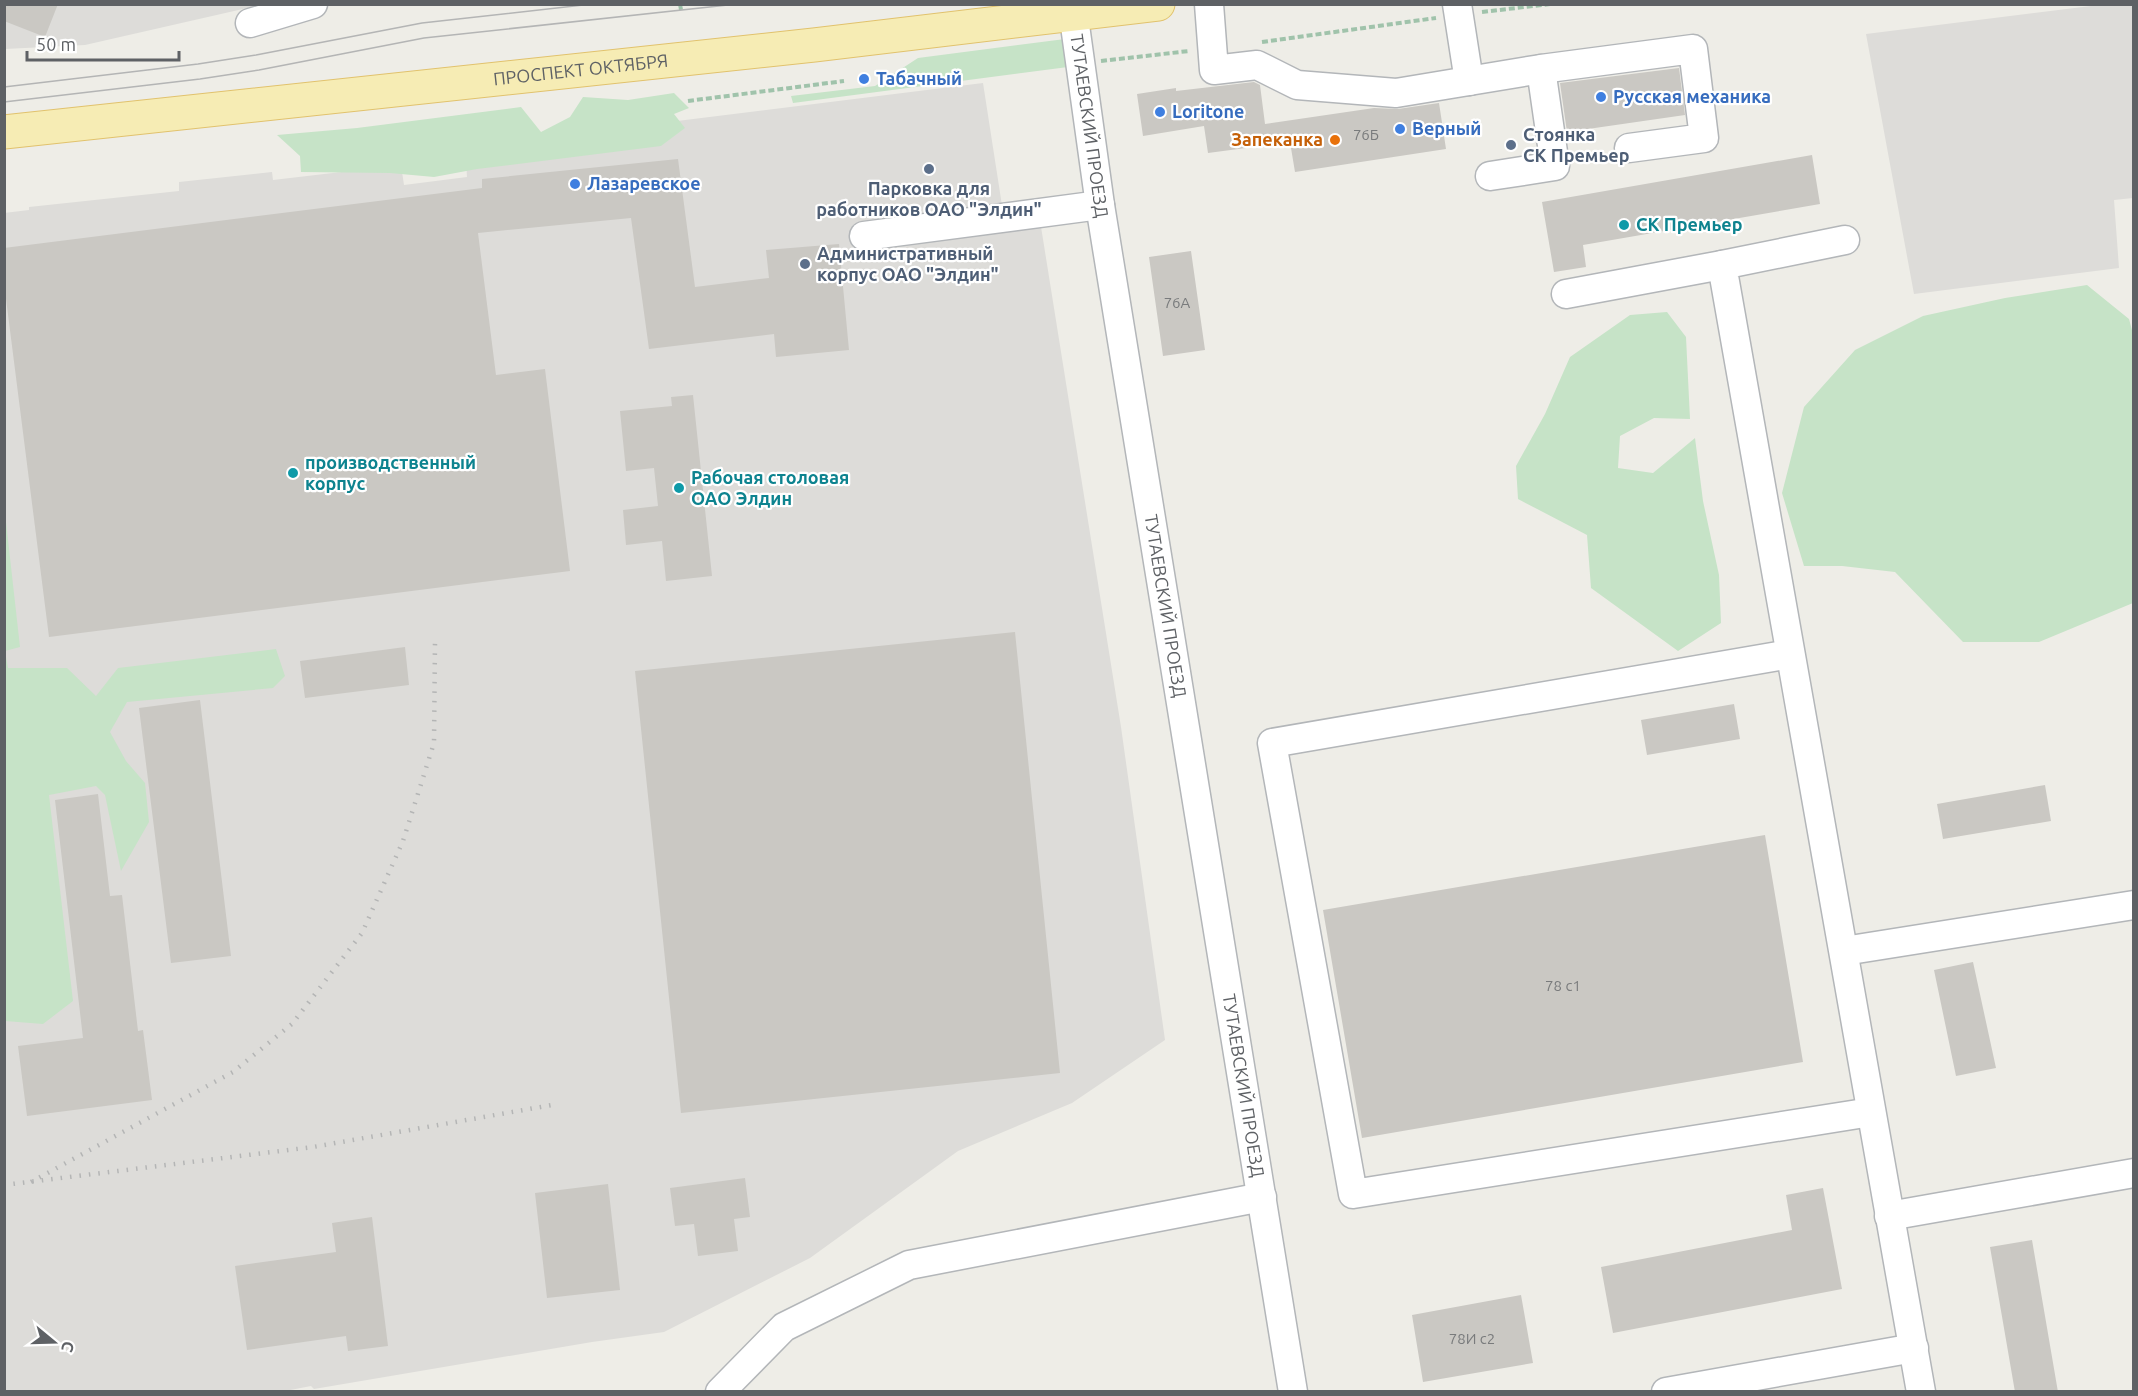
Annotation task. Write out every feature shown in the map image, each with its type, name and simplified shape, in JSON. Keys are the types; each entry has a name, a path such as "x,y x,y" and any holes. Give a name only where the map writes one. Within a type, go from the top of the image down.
{"main road":[{"name":"ПРОСПЕКТ ОКТЯБРЯ","path":"4,132 802,46 1072,9 1158,4"}],"street":[{"path":"250,23 313,4"},
{"path":"1209,4 1214,70 1257,65 1296,85 1396,93 1541,69 1693,50 1704,138 1629,147"},
{"name":"ТУТАЕВСКИЙ ПРОЕЗД","path":"1072,9 1100,205 1293,1392"},
{"path":"1457,10 1469,81"},
{"path":"1491,176 1555,166 1541,69"},
{"path":"864,236 1100,205"},
{"path":"1566,294 1845,240"},
{"path":"1722,265 1921,1392"},
{"path":"1790,654 1272,743 1353,1194 1870,1112"},
{"path":"1844,951 2133,905"},
{"path":"1889,1216 2133,1173"},
{"path":"720,1392 784,1327 909,1265 1262,1197"},
{"path":"1666,1392 1914,1348"}],"path":[{"path":"680,4 681,10"},
{"path":"1259,42 1457,10 1550,4"},
{"path":"1079,64 1212,48"},
{"path":"688,101 844,81"}],"shaded area":[{"path":"4,5 260,5 85,45 5,49"},
{"path":"2099,5 2133,5 2133,198 2114,200 2119,268 1914,294 1866,34"},
{"path":"983,83 1003,212 1038,208 1121,727 1165,1040 1072,1103 958,1151 810,1258 664,1332 314,1389 311,1386 280,1392 5,1391 4,213 29,210 29,207 179,191 179,182 272,172 273,180 401,165 404,185 467,177 466,160 661,123"}],"green space":[{"path":"1065,39 1068,67 793,103 791,96 875,86 918,58"},
{"path":"674,93 689,108 674,114 685,128 661,146 477,169 434,177 390,173 301,172 300,156 277,135 357,128 521,107 541,132 570,117 583,97 628,100"},
{"path":"2087,285 2129,319 2133,334 2133,603 2039,642 1963,642 1895,572 1842,566 1804,566 1782,493 1804,407 1855,350 1923,316 2005,298"},
{"path":"1667,312 1686,337 1690,419 1654,418 1620,436 1618,468 1653,473 1695,438 1703,501 1719,575 1721,623 1678,651 1591,588 1587,535 1518,499 1516,466 1545,414 1570,357 1630,315"},
{"path":"5,513 20,647 5,651"},
{"path":"276,649 285,676 273,688 127,702 110,732 126,761 145,783 149,822 121,871 105,795 96,786 49,795 73,1001 43,1024 5,1021 5,651 8,668 67,668 96,696 118,668"}],"building":[{"path":"4,4 58,4 45,37 4,21"},
{"path":"1679,68 1685,115 1567,132 1560,83"},
{"path":"1254,82 1260,85 1265,124 1374,108 1398,109 1439,103 1446,149 1295,172 1290,142 1208,153 1204,126 1143,136 1137,94 1176,88 1176,91"},
{"name":"СК Премьер","path":"1812,155 1820,204 1583,245 1586,267 1554,272 1542,202"},
{"name":"производственный корпус","path":"678,159 695,287 769,278 766,250 839,244 849,350 776,357 774,334 649,349 631,218 478,233 496,375 545,369 570,571 49,637 4,283 4,248 482,188 482,179"},
{"path":"1191,251 1205,350 1163,356 1149,257"},
{"name":"Рабочая столовая ОАО Элдин","path":"693,395 712,576 666,581 662,541 626,545 623,510 658,506 654,468 626,471 620,411 672,406 671,397"},
{"path":"1015,632 1060,1073 681,1113 635,671"},
{"path":"405,647 409,685 305,698 300,661"},
{"path":"200,700 231,956 171,963 139,708"},
{"path":"1734,704 1740,739 1647,755 1641,720"},
{"path":"2045,785 2051,821 1943,839 1937,804"},
{"path":"98,794 110,896 122,895 138,1031 143,1030 152,1100 27,1116 18,1046 83,1038 55,800"},
{"path":"1765,835 1803,1062 1362,1138 1323,910"},
{"path":"1973,962 1996,1068 1956,1076 1934,970"},
{"path":"745,1178 750,1217 734,1219 738,1251 698,1256 694,1224 675,1226 670,1188"},
{"path":"608,1184 620,1290 547,1298 535,1193"},
{"path":"1823,1188 1842,1289 1613,1333 1601,1267 1792,1230 1786,1195"},
{"path":"372,1217 388,1346 348,1351 346,1336 247,1350 235,1266 336,1252 332,1223"},
{"path":"2032,1240 2058,1392 2015,1392 1990,1247"},
{"path":"1521,1295 1533,1363 1423,1382 1412,1315"}],"tram line":[{"path":"4,87 198,64 422,23 592,4"},
{"path":"4,102 200,79 424,38 737,4"}],"railway":[{"path":"31,1182 233,1072 292,1024 362,933 403,841 434,743 435,642"},
{"path":"4,1185 313,1147 552,1105"}],"place":[{"name":"Табачный","path":"864,79"},
{"name":"Русская механика","path":"1601,97"},
{"name":"Loritone","path":"1160,112"},
{"name":"Верный","path":"1400,129"},
{"name":"Запеканка","path":"1335,140"},
{"name":"Стоянка СК Премьер","path":"1511,145"},
{"name":"Парковка для работников ОАО \"Элдин\"","path":"929,169"},
{"name":"Лазаревское","path":"575,184"},
{"name":"СК Премьер","path":"1624,225"},
{"name":"Административный корпус ОАО \"Элдин\"","path":"805,264"},
{"name":"производственный корпус","path":"293,473"},
{"name":"Рабочая столовая ОАО Элдин","path":"679,488"}]}
